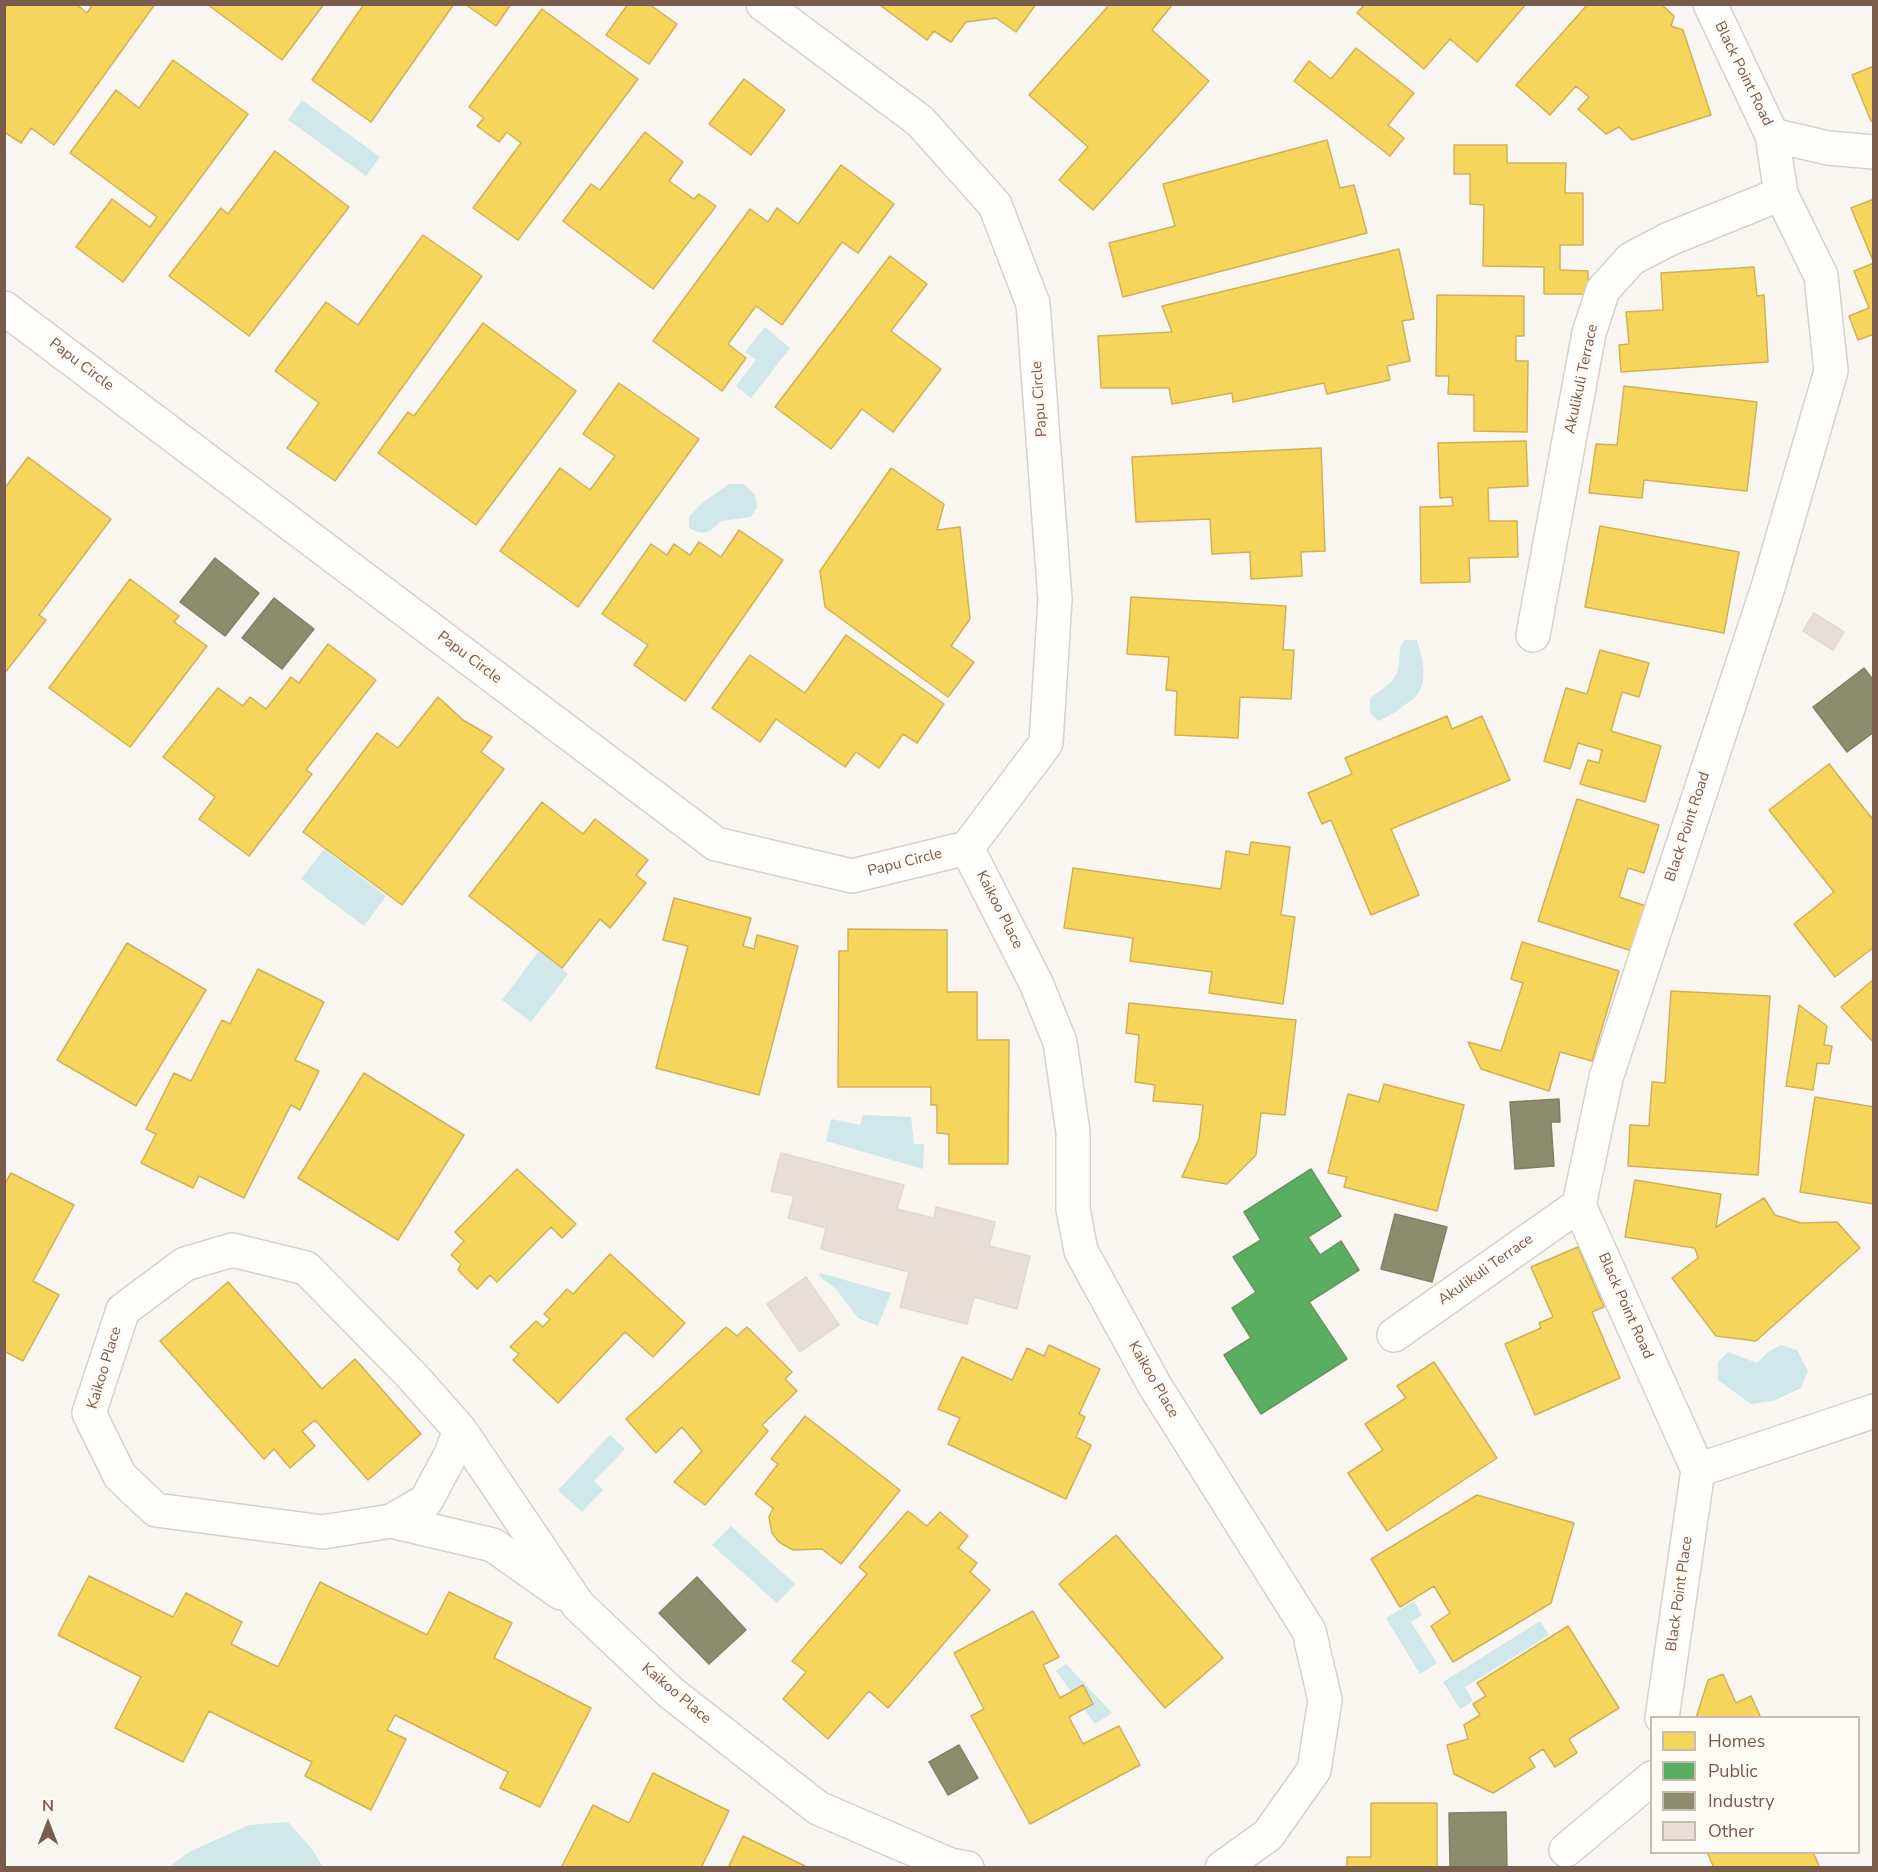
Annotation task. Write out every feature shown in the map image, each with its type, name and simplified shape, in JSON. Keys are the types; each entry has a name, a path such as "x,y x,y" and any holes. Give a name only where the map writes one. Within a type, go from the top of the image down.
{"street":[{"name":"Papu Circle","path":"4,308 716,844 852,876 967,848 1046,743 1055,599 1033,304 995,205 920,121 763,4"},
{"name":"Black Point Road","path":"1698,1470 1579,1205 1605,1078 1769,584 1830,371 1821,276 1781,194 1772,135 1710,4"},
{"path":"1772,135 1828,148 1874,152"},
{"name":"Akulikuli Terrace","path":"1533,635 1589,333 1603,290 1631,259 1669,239 1781,194"},
{"name":"Kaikoo Place","path":"967,848 1036,983 1060,1042 1073,1132 1073,1209 1081,1251 1155,1386 1309,1631 1325,1700 1314,1770 1268,1835 1222,1868"},
{"name":"Akulikuli Terrace","path":"1394,1335 1579,1205"},
{"name":"Kaikoo Place","path":"460,1430 451,1454 426,1501 392,1521 323,1532 156,1510 120,1476 89,1413 123,1310 185,1264 232,1250 306,1268 413,1377 460,1430 578,1605 670,1692 818,1808 951,1865 967,1868"},
{"path":"1698,1470 1874,1411"},
{"name":"Black Point Place","path":"1662,1716 1698,1470"},
{"path":"392,1521 493,1545 578,1605"},
{"path":"1566,1850 1650,1780"}],"water":[{"path":"302,100 380,157 366,176 288,120"},
{"path":"765,327 790,348 751,398 736,386 756,360 745,352"},
{"path":"729,484 743,484 755,494 757,507 751,517 721,521 714,528 703,533 689,528 689,517 702,503"},
{"path":"1404,640 1417,640 1424,675 1421,689 1412,700 1393,714 1378,721 1370,713 1370,698 1396,675"},
{"path":"324,849 386,896 364,926 301,879"},
{"path":"539,951 568,974 531,1022 502,1000"},
{"path":"863,1115 911,1117 914,1144 924,1144 923,1169 826,1141 831,1119 860,1125"},
{"path":"820,1273 891,1293 878,1326 858,1318 836,1289 819,1276"},
{"path":"1781,1345 1797,1350 1808,1371 1801,1388 1773,1401 1751,1404 1718,1380 1718,1362 1728,1352 1757,1363 1768,1352"},
{"path":"610,1435 625,1449 594,1481 603,1490 582,1512 558,1490"},
{"path":"731,1526 795,1584 777,1603 712,1545"},
{"path":"1414,1601 1422,1615 1411,1622 1437,1663 1420,1674 1386,1618"},
{"path":"1540,1621 1549,1635 1465,1687 1473,1701 1460,1709 1443,1682"},
{"path":"1066,1664 1112,1713 1095,1724 1056,1671"},
{"path":"288,1822 312,1849 323,1867 169,1867 189,1852 249,1825"}],"building: Homes":[{"path":"8,4 76,4 87,13 93,4 155,4 54,145 31,128 21,143 4,132 4,9"},
{"path":"207,4 324,4 282,60"},
{"path":"364,4 454,4 371,122 312,80"},
{"path":"465,4 511,4 496,26"},
{"path":"628,4 649,4 677,24 649,64 606,35"},
{"path":"882,4 1036,4 1016,32 996,18 966,22 951,42 934,31 927,40 881,6"},
{"path":"1110,4 1173,4 1152,30 1209,81 1093,210 1059,180 1088,147 1029,95"},
{"path":"1365,4 1526,4 1477,62 1450,39 1424,69 1357,13"},
{"path":"1588,4 1661,4 1674,16 1671,26 1683,30 1711,115 1632,140 1619,127 1606,134 1578,109 1589,97 1576,86 1550,115 1516,85"},
{"path":"542,9 638,79 518,240 473,208 521,143 507,132 499,142 477,126 484,118 469,107"},
{"path":"1356,48 1414,93 1388,125 1404,138 1390,156 1294,81 1309,61 1331,79"},
{"path":"173,60 248,114 123,282 76,247 112,199 150,227 157,217 70,153 116,90 139,108"},
{"path":"1874,66 1874,121 1871,121 1852,75"},
{"path":"744,79 785,110 751,155 709,124"},
{"path":"645,132 683,162 669,181 694,199 699,194 716,206 653,289 563,221 591,184 600,190"},
{"path":"1327,140 1340,188 1354,185 1367,233 1123,297 1109,243 1175,226 1163,184"},
{"path":"1454,145 1507,145 1507,163 1566,163 1565,193 1583,193 1583,245 1560,245 1560,270 1588,271 1588,294 1544,294 1544,267 1483,266 1484,205 1470,204 1470,174 1454,174"},
{"path":"275,151 349,207 249,336 169,276 221,208 228,214"},
{"path":"841,165 894,204 858,253 842,242 782,325 756,306 728,344 746,358 722,391 653,341 750,209 768,222 777,208 798,224"},
{"path":"1874,199 1874,263 1851,208"},
{"path":"423,235 482,276 335,481 287,448 319,403 275,371 326,302 358,325"},
{"path":"1399,249 1414,319 1402,321 1410,361 1387,366 1390,380 1327,394 1324,383 1233,402 1232,393 1172,404 1169,388 1101,388 1098,336 1172,332 1162,306"},
{"path":"890,256 927,284 891,331 941,369 893,432 862,409 831,449 775,407"},
{"path":"1874,263 1874,334 1858,340 1849,316 1869,308 1854,271"},
{"path":"1754,267 1757,296 1764,295 1768,362 1621,372 1619,345 1629,344 1626,312 1663,310 1661,273"},
{"path":"1437,295 1524,296 1524,336 1516,336 1516,361 1528,361 1527,432 1474,431 1474,395 1448,394 1449,376 1436,376"},
{"path":"483,323 576,391 476,525 378,453 408,412 414,416"},
{"path":"619,383 699,439 578,607 500,551 560,468 590,490 615,456 583,434"},
{"path":"1624,386 1757,402 1747,491 1644,480 1642,498 1589,493 1596,444 1617,445"},
{"path":"1526,441 1528,486 1488,488 1489,521 1517,521 1518,557 1469,558 1470,582 1421,583 1420,507 1453,506 1452,497 1440,498 1438,443"},
{"path":"1321,448 1325,551 1301,552 1302,576 1251,579 1250,552 1212,554 1210,519 1136,522 1132,457"},
{"path":"28,457 111,519 39,615 46,620 4,674 4,489"},
{"path":"891,468 944,504 937,530 960,527 970,619 951,646 974,662 948,697 825,607 820,571"},
{"path":"1600,526 1739,552 1724,633 1585,607"},
{"path":"739,530 783,560 685,701 634,665 648,645 602,614 651,544 667,555 674,544 690,555 699,542 721,557"},
{"path":"130,579 179,616 174,622 207,646 130,747 49,688"},
{"path":"1131,597 1286,606 1283,650 1294,650 1291,699 1240,697 1238,738 1175,735 1177,691 1166,690 1169,657 1127,654"},
{"path":"846,635 944,704 917,743 903,734 879,768 856,752 845,767 776,719 760,742 712,708 750,655 805,693"},
{"path":"328,644 376,680 306,770 312,774 249,856 199,819 215,797 163,757 218,688 243,706 250,697 266,709 291,677 299,683"},
{"path":"1600,650 1649,663 1639,697 1622,692 1611,731 1661,746 1645,802 1580,784 1588,760 1599,763 1602,750 1578,743 1570,769 1544,761 1566,688 1587,694"},
{"path":"438,697 463,720 492,737 481,752 504,769 402,905 303,832 377,733 398,748"},
{"path":"1447,716 1452,729 1482,716 1510,780 1391,829 1419,895 1371,915 1331,820 1322,824 1308,793 1352,774 1345,758"},
{"path":"1829,764 1874,821 1874,947 1835,977 1794,924 1834,892 1769,810"},
{"path":"1577,799 1659,825 1644,873 1628,868 1619,897 1646,906 1632,951 1538,921"},
{"path":"542,802 583,834 595,819 648,860 636,875 646,883 610,928 600,919 562,968 469,896"},
{"path":"1251,842 1290,847 1281,915 1295,917 1283,1004 1209,993 1212,972 1130,961 1133,938 1064,928 1073,868 1221,889 1226,851 1249,855"},
{"path":"674,898 751,918 743,946 754,949 757,935 798,946 759,1095 656,1068 688,946 663,940"},
{"path":"848,929 947,930 947,992 977,992 977,1040 1009,1040 1008,1164 949,1164 949,1134 937,1133 937,1105 931,1105 931,1087 838,1087 839,951 848,951"},
{"path":"1522,942 1619,971 1592,1061 1560,1052 1549,1091 1481,1069 1468,1042 1501,1051 1523,983 1511,979"},
{"path":"127,943 206,990 136,1106 57,1060"},
{"path":"258,969 324,1002 295,1060 319,1071 300,1110 291,1105 244,1198 199,1176 193,1188 141,1163 156,1134 146,1129 174,1073 191,1081 222,1020 230,1024"},
{"path":"1874,979 1874,1043 1841,1007"},
{"path":"1671,991 1770,996 1758,1175 1628,1166 1630,1125 1649,1126 1652,1082 1665,1083"},
{"path":"1129,1003 1296,1020 1285,1115 1261,1113 1256,1155 1227,1184 1182,1177 1199,1139 1203,1105 1153,1101 1155,1085 1135,1082 1139,1035 1126,1033"},
{"path":"1799,1005 1827,1026 1824,1045 1832,1046 1829,1064 1817,1063 1813,1090 1786,1086"},
{"path":"364,1073 464,1135 398,1240 298,1178"},
{"path":"1384,1084 1464,1105 1437,1211 1344,1187 1347,1177 1328,1173 1348,1094 1379,1102"},
{"path":"1815,1097 1874,1107 1874,1204 1800,1192"},
{"path":"517,1169 576,1224 562,1238 551,1227 497,1282 490,1275 477,1289 458,1270 461,1264 451,1255 464,1241 455,1232"},
{"path":"11,1173 74,1205 33,1281 59,1295 23,1361 4,1351 4,1185"},
{"path":"1635,1180 1721,1194 1716,1227 1764,1198 1775,1215 1801,1223 1837,1222 1860,1248 1756,1341 1716,1336 1672,1278 1698,1258 1695,1248 1625,1237"},
{"path":"1578,1247 1604,1307 1592,1312 1620,1378 1535,1415 1505,1344 1541,1328 1539,1323 1553,1317 1531,1267"},
{"path":"610,1254 685,1323 653,1357 625,1332 558,1403 513,1360 519,1354 510,1347 536,1321 543,1327 550,1319 544,1314 567,1289 573,1294"},
{"path":"228,1282 322,1389 355,1359 421,1434 368,1480 315,1420 302,1431 315,1446 290,1468 274,1449 264,1459 160,1341"},
{"path":"726,1327 737,1336 747,1327 792,1372 785,1379 797,1391 762,1425 768,1431 705,1505 674,1482 702,1451 682,1427 656,1453 626,1419"},
{"path":"1049,1345 1100,1369 1079,1414 1085,1417 1076,1437 1091,1445 1066,1499 948,1444 960,1418 938,1409 962,1357 1012,1380 1027,1348 1044,1356"},
{"path":"1434,1362 1497,1458 1387,1531 1348,1473 1383,1450 1365,1424 1406,1398 1397,1386"},
{"path":"805,1416 900,1490 841,1564 822,1549 793,1550 779,1542 772,1533 769,1517 773,1508 755,1494 778,1464 771,1459"},
{"path":"1477,1495 1574,1523 1551,1603 1453,1662 1431,1626 1450,1613 1434,1586 1400,1607 1371,1559"},
{"path":"908,1511 927,1526 940,1512 968,1536 958,1548 977,1563 970,1572 990,1590 888,1708 869,1691 828,1739 783,1699 806,1672 792,1661 867,1574 859,1567"},
{"path":"1116,1535 1223,1658 1165,1708 1059,1584"},
{"path":"89,1576 173,1617 186,1593 242,1622 231,1644 278,1667 320,1582 427,1635 449,1592 512,1623 494,1658 591,1708 540,1807 500,1788 508,1772 395,1715 387,1730 406,1739 371,1810 305,1776 312,1762 209,1711 183,1762 115,1728 141,1677 58,1635"},
{"path":"1033,1611 1059,1657 1043,1665 1060,1698 1083,1685 1093,1704 1069,1717 1083,1744 1119,1726 1140,1765 1030,1824 971,1716 984,1709 954,1653"},
{"path":"1568,1626 1619,1708 1569,1739 1577,1753 1555,1767 1543,1749 1529,1758 1535,1767 1493,1793 1454,1774 1447,1745 1468,1739 1464,1725 1480,1715 1473,1704 1486,1696 1477,1683"},
{"path":"1723,1674 1736,1703 1751,1696 1760,1716 1697,1716 1708,1680"},
{"path":"653,1773 729,1811 701,1868 561,1868 593,1805 629,1823"},
{"path":"1371,1803 1437,1803 1437,1868 1347,1868 1347,1857 1371,1857"},
{"path":"743,1836 809,1868 728,1868"},
{"path":"1708,1854 1814,1854 1820,1868 1714,1868"}],"building: Public":[{"path":"1311,1169 1341,1216 1308,1237 1320,1255 1341,1241 1359,1270 1309,1302 1347,1359 1261,1414 1224,1355 1251,1338 1232,1308 1256,1292 1233,1257 1261,1240 1244,1212"}],"building: Industry":[{"path":"215,558 259,593 225,636 180,602"},
{"path":"274,598 314,629 282,669 242,638"},
{"path":"1864,668 1874,681 1874,732 1847,752 1813,707"},
{"path":"1559,1099 1560,1122 1551,1122 1554,1166 1515,1169 1510,1102"},
{"path":"1395,1214 1447,1227 1432,1282 1381,1269"},
{"path":"697,1577 746,1630 709,1664 659,1613"},
{"path":"959,1745 978,1778 948,1795 929,1762"},
{"path":"1506,1812 1507,1868 1450,1868 1449,1813"}],"building: Other":[{"path":"1814,613 1844,632 1833,650 1803,631"},
{"path":"781,1153 904,1185 897,1209 934,1218 936,1207 995,1222 989,1246 1030,1256 1017,1309 974,1297 967,1324 900,1307 909,1272 821,1249 826,1228 788,1218 794,1196 771,1191"},
{"path":"806,1277 839,1325 800,1352 767,1304"}]}
